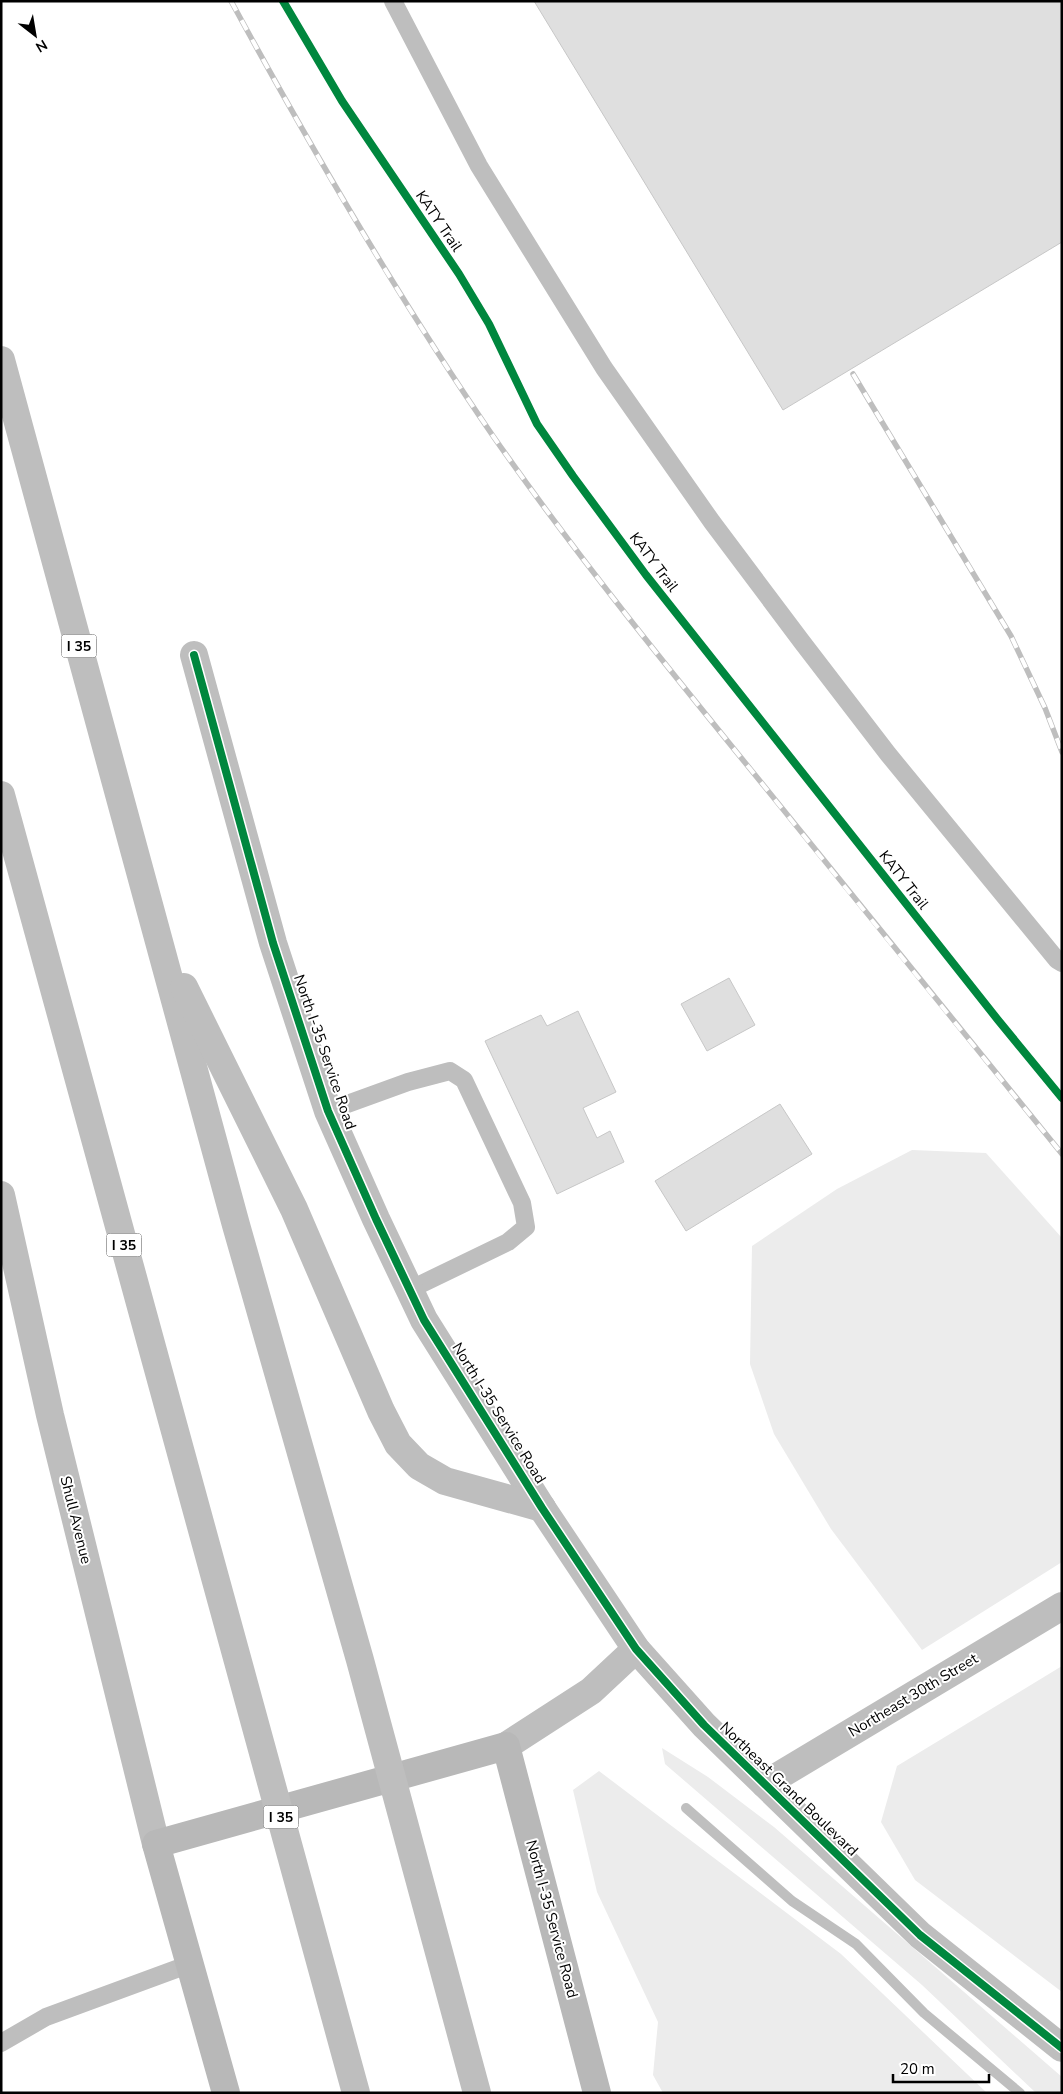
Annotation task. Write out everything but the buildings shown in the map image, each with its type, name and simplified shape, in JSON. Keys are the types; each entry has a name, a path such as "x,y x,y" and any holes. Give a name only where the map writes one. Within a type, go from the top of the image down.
{"main road":[{"name":"I 35","path":"1,360 236,1225 360,1660 477,2093"},
{"name":"North I-35 Service Road","path":"194,655 273,943 328,1111 424,1320 542,1508"},
{"name":"I 35","path":"1,795 356,2093"},
{"path":"156,931 294,1209 381,1411 398,1444 419,1466 445,1481 542,1508"},
{"name":"Shull Avenue","path":"1,1195 50,1415 156,1844"},
{"name":"Northeast Grand Boulevard","path":"542,1508 636,1649 704,1725 920,1935 1062,2048"},
{"name":"Northeast 30th Street","path":"765,1784 1062,1606"},
{"path":"226,2093 156,1844 506,1746 591,1691 636,1649"},
{"name":"North I-35 Service Road","path":"506,1746 597,2093"}],"lane":[{"path":"393,1 479,166 604,368 712,522 871,732 1062,963"},
{"path":"328,1111 408,1082 450,1071 464,1080 522,1203 526,1227 508,1242 409,1290"},
{"path":"1,2043 46,2017 190,1964"}],"shaded area":[{"path":"912,1150 986,1153 1062,1238 1062,1562 922,1650 831,1529 774,1434 750,1364 752,1246 837,1189"},
{"path":"1062,1666 1062,1992 915,1880 881,1822 897,1766"},
{"path":"662,1748 708,1777 774,1827 1062,2077 1062,2093 1036,2093 922,1985 665,1764"},
{"path":"599,1771 841,1954 987,2093 663,2093 653,2075 658,2022 597,1892 573,1790"}],"waterway":[{"path":"686,1808 792,1901 856,1944 924,2013 1020,2093"}],"railway":[{"path":"231,1 356,222 423,330 493,436 590,568 657,654 1062,1154"},
{"path":"853,374 1011,636 1045,708 1062,752"}],"cycle path":[{"name":"KATY Trail","path":"283,1 342,101 459,274 489,324 537,424 573,476 646,575 998,1020 1062,1098"},
{"path":"194,655 273,943 328,1111 424,1320 542,1508 636,1649 704,1725 920,1935 1062,2048"}]}
